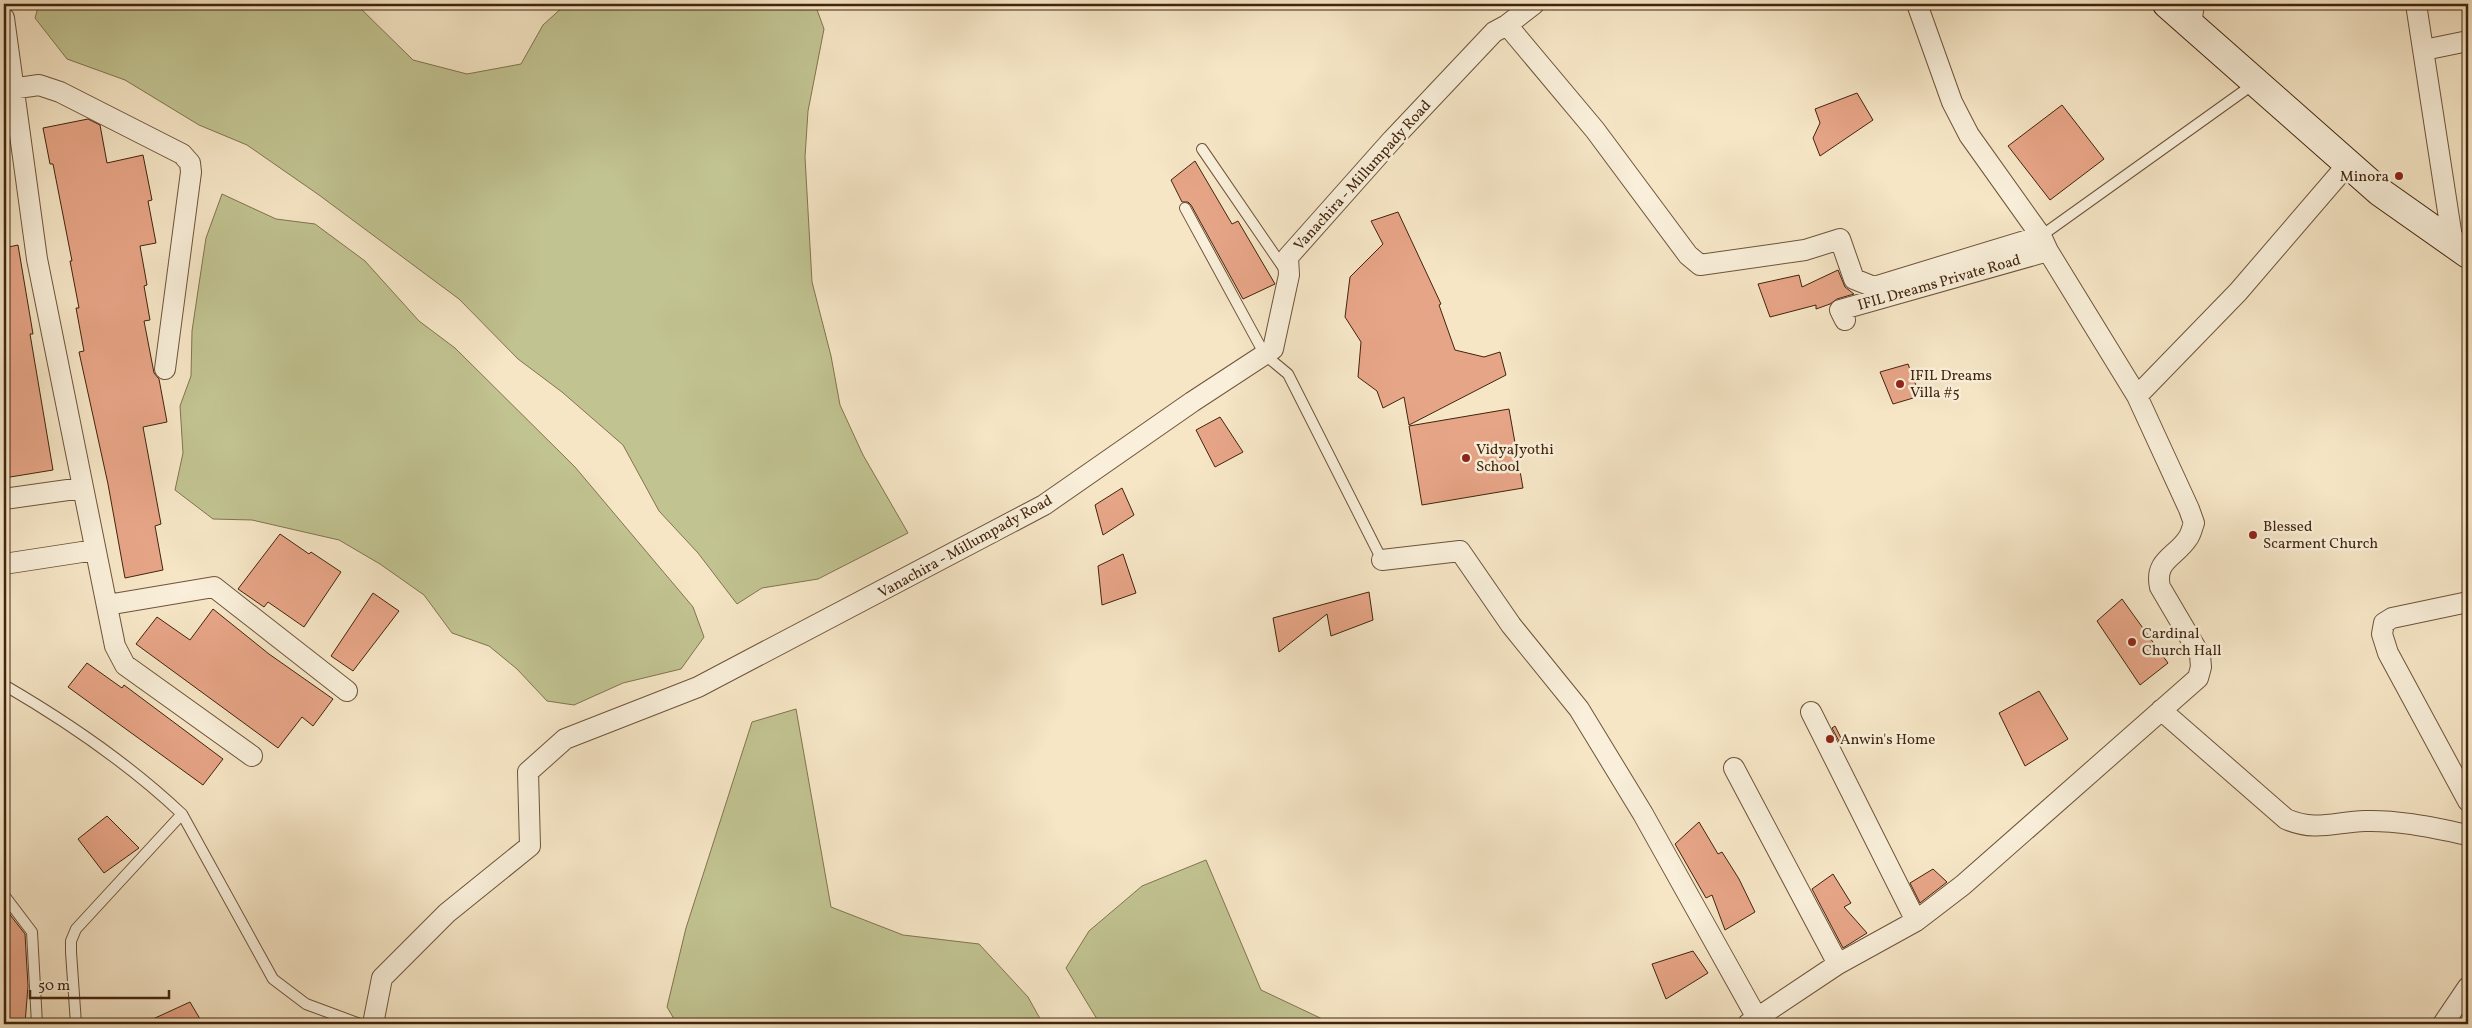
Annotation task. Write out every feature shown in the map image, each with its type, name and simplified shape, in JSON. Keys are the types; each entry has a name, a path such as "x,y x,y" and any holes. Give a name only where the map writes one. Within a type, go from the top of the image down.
{"street":[{"name":"Vanachira - Millumpady Road","path":"373,1024 382,978 447,913 530,846 528,772 564,739 698,687 1044,504 1192,402 1273,350 1288,275 1288,257 1392,140 1494,32 1507,25 1534,4"},
{"path":"1382,560 1460,551 1511,625 1579,708 1643,814 1752,1021 1838,964 1916,921 1963,885 2198,678 2201,667 2200,655 2160,587 2157,576 2162,565 2188,538 2194,523 2136,396 2045,243 1969,135 1952,102 1917,4"},
{"path":"2167,4 2192,14 2256,83 2380,192 2461,249"},
{"path":"2416,4 2461,249"},
{"path":"4,18 8,89 37,259 115,646 125,665 252,756"},
{"path":"1507,25 1596,130 1688,255 1700,265 1805,250 1840,239 1854,278 1874,294 2045,243"},
{"path":"2424,50 2468,41"},
{"path":"8,89 39,86 60,92 182,154 190,163 191,172 165,369"},
{"path":"2136,396 2238,292 2348,164"},
{"name":"IFIL Dreams Private Road","path":"1845,320 1840,310 1874,294"},
{"path":"4,499 82,488"},
{"path":"4,564 95,550"},
{"path":"107,605 214,588 348,691"},
{"path":"2468,602 2392,618 2384,623 2382,634 2388,653 2468,801"},
{"path":"2161,710 2286,819 2302,826 2322,827 2366,821 2414,824 2468,835"},
{"path":"1811,712 1916,921"},
{"path":"1734,768 1838,964"},
{"path":"2444,1024 2468,987"}],"lane":[{"path":"2045,243 2256,83"},
{"path":"1202,149 1288,275"},
{"path":"1185,208 1265,355 1288,374 1382,560"},
{"path":"4,684 50,712 159,793 182,814 273,979 306,1004 360,1024"},
{"path":"76,1024 70,952 71,941 76,929 182,814"},
{"path":"4,895 32,932 37,1024"}],"green space":[{"path":"39,4 356,4 413,60 467,74 521,64 543,25 566,4 815,4 824,29 808,111 805,157 812,282 831,356 840,405 863,455 908,533 818,579 762,588 737,604 698,553 659,511 623,445 562,392 518,359 459,299 319,195 247,145 199,125 125,80 67,59 35,18"},
{"path":"222,194 276,219 315,224 365,261 419,321 455,348 575,467 693,607 704,637 681,669 623,683 574,705 547,701 517,669 489,646 452,633 424,595 380,564 339,540 252,520 213,519 175,490 183,453 180,406 191,376 192,331 206,238"},
{"path":"796,709 831,907 903,935 979,944 1028,997 1043,1024 677,1024 667,1007 686,928 752,722"},
{"path":"1206,860 1261,990 1333,1024 1100,1024 1066,968 1089,931 1142,886"}],"building":[{"path":"1857,93 1873,120 1820,156 1813,138 1820,123 1815,109"},
{"path":"2062,105 2104,159 2050,200 2008,146"},
{"path":"88,119 100,125 107,163 143,155 152,200 148,201 156,243 140,246 147,285 144,286 150,320 144,321 154,373 159,379 167,422 143,427 161,524 155,526 163,570 125,578 108,484 79,352 84,351 76,308 79,308 70,261 72,261 53,164 50,164 43,128"},
{"path":"1195,161 1232,224 1238,221 1275,284 1243,299 1191,205 1188,202 1182,202 1171,180"},
{"path":"1398,212 1441,304 1439,305 1455,350 1484,357 1500,352 1506,375 1409,425 1404,397 1383,408 1377,391 1358,377 1361,342 1345,317 1350,277 1383,244 1371,221"},
{"path":"18,245 33,334 30,334 53,470 4,478 4,248"},
{"path":"1838,270 1845,287 1854,294 1837,299 1830,304 1816,309 1816,305 1770,317 1758,284 1799,275 1802,287"},
{"name":"IFIL Dreams Villa #5","path":"1908,364 1920,396 1893,404 1880,372"},
{"path":"1509,409 1523,488 1422,505 1409,426"},
{"path":"1220,417 1243,452 1215,467 1196,430"},
{"path":"1122,488 1134,515 1103,535 1095,505"},
{"path":"280,534 309,554 311,552 341,572 304,627 268,602 264,607 238,589"},
{"path":"1123,554 1136,593 1102,605 1098,566"},
{"path":"1369,592 1373,620 1331,636 1327,614 1279,652 1273,618"},
{"path":"373,593 399,611 353,671 331,656"},
{"name":"Cardinal Church Hall","path":"2122,599 2168,663 2140,685 2097,621"},
{"path":"213,609 269,654 333,699 313,726 302,717 278,748 136,644 157,617 190,640"},
{"path":"87,663 122,688 124,685 223,759 203,785 68,687"},
{"path":"2039,691 2068,739 2025,766 1999,713"},
{"path":"1835,726 1844,744 1841,745 1832,728"},
{"path":"107,816 139,848 104,873 78,839"},
{"path":"1699,822 1718,854 1722,852 1739,879 1755,912 1725,930 1712,895 1706,898 1675,844"},
{"path":"1933,869 1947,882 1920,903 1910,883"},
{"path":"1833,874 1851,903 1844,907 1867,933 1843,948 1812,889"},
{"path":"4,907 25,934 28,986 25,1024 4,1024"},
{"path":"1693,951 1708,973 1666,999 1652,964"},
{"path":"190,1002 203,1024 142,1024"}],"place":[{"name":"Minora","path":"2399,176"},
{"name":"IFIL Dreams Villa #5","path":"1900,384"},
{"name":"VidyaJyothi School","path":"1466,458"},
{"name":"Blessed Scarment Church","path":"2253,535"},
{"name":"Cardinal Church Hall","path":"2132,642"},
{"name":"Anwin's Home","path":"1830,739"}]}
